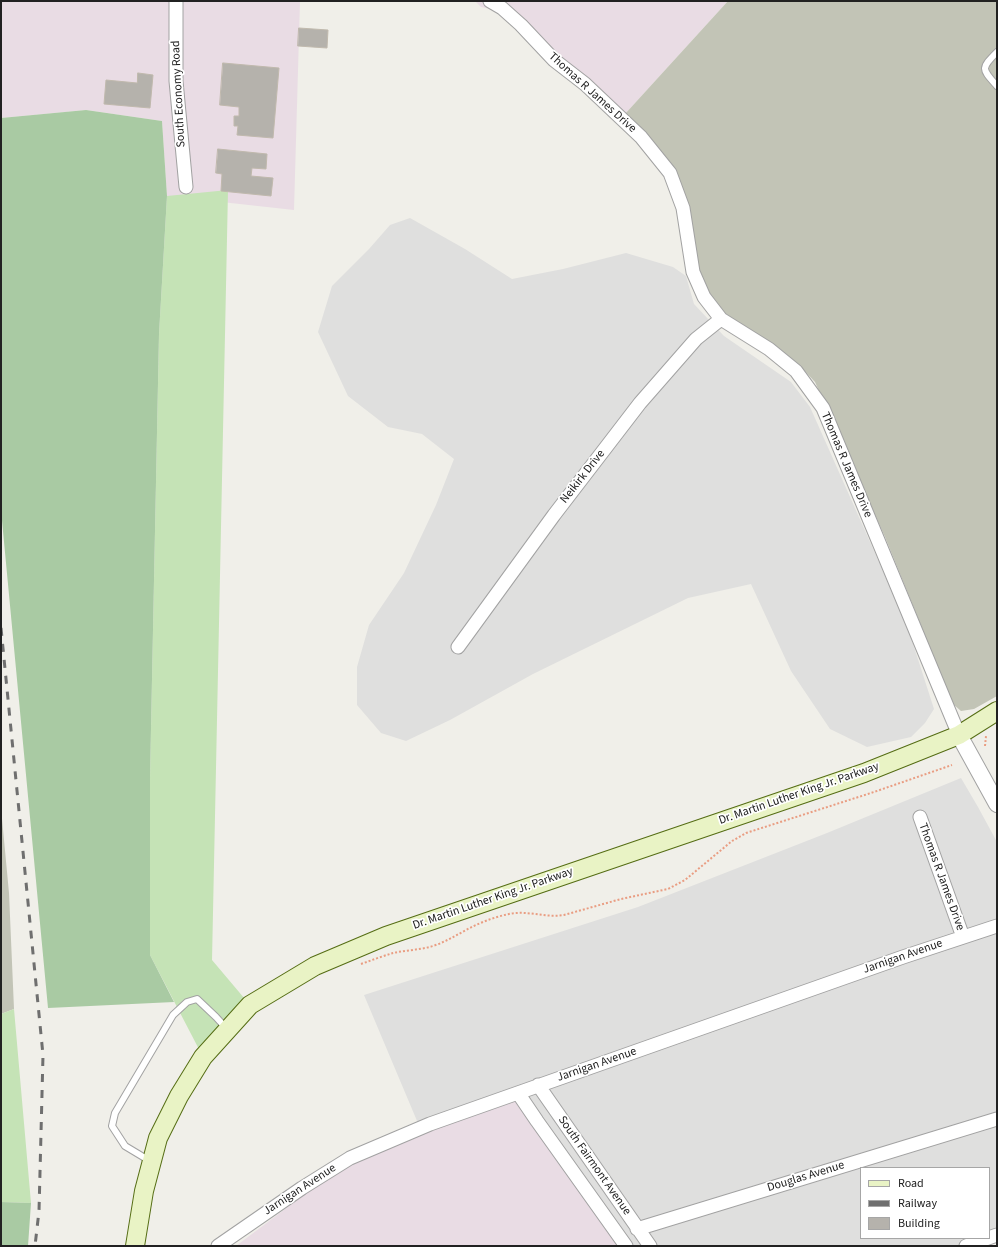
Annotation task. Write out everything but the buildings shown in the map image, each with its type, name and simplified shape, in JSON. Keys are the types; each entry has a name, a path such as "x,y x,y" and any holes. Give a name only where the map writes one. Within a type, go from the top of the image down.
{"main road":[{"name":"Dr. Martin Luther King Jr. Parkway","path":"135,1246 144,1191 158,1138 179,1096 202,1057 250,1005 315,966 386,936 864,773 959,735 997,711"}],"street":[{"name":"South Economy Road","path":"176,1 176,80 186,187"},
{"name":"Thomas R James Drive","path":"490,1 502,8 521,25 554,60 585,84 641,137 670,173 683,208 693,272 704,297 721,318 769,349 796,371 823,408 959,735"},
{"name":"Neikirk Drive","path":"458,647 554,515 640,403 696,339 721,318"},
{"path":"959,735 997,804"},
{"name":"Thomas R James Drive","path":"920,817 963,937"},
{"name":"Jarnigan Avenue","path":"218,1246 302,1188 350,1158 430,1124 538,1085 997,926"},
{"name":"South Fairmont Avenue","path":"538,1085 650,1246"},
{"path":"518,1093 537,1122 626,1246"},
{"name":"Douglas Avenue","path":"637,1229 997,1119"},
{"path":"966,1246 986,1239"}],"lane":[{"path":"997,52 986,63 984,68 985,73 997,86"},
{"path":"151,1162 125,1146 112,1126 115,1113 173,1015 187,1002 197,999 216,1016 227,1029"}],"path":[{"path":"985,746 985,740 988,734"},
{"path":"357,966 392,954 431,947 467,929 510,914 528,913 542,916 564,915 621,899 668,889 685,880 732,841 746,833 952,765"}],"shaded area":[{"path":"1,1 300,1 294,210 167,196 162,121 86,110 1,118"},
{"path":"475,1 728,1 625,114 506,12 481,7"},
{"path":"728,1 997,1 997,696 974,709 961,711 953,704 885,537 815,382 800,366 719,309 709,295 699,275 689,210 625,114"},
{"path":"410,218 465,249 512,279 563,269 626,253 673,267 686,276 694,304 724,336 791,382 810,407 907,625 934,709 925,723 911,737 867,747 830,729 791,671 751,584 688,598 533,674 450,720 406,741 381,733 357,705 357,667 369,625 404,573 436,505 454,459 422,434 388,427 348,396 318,332 332,286 369,249 390,225"},
{"path":"961,778 997,842 997,1237 973,1246 626,1246 420,1128 364,995 638,907 827,833"},
{"path":"1,808 9,893 14,1009 1,1014"},
{"path":"518,1093 627,1246 236,1246 321,1182 364,1157"}],"green space":[{"path":"86,110 162,121 167,196 159,334 150,778 150,955 174,1002 48,1008 1,510 1,118"},
{"path":"228,190 212,960 250,1005 203,1057 150,955 150,778 159,334 167,196"},
{"path":"14,1009 31,1203 1,1202 1,1014"},
{"path":"1,1202 31,1203 28,1246 1,1246"}],"railway":[{"path":"1,628 43,1055 39,1211 35,1246"}]}
